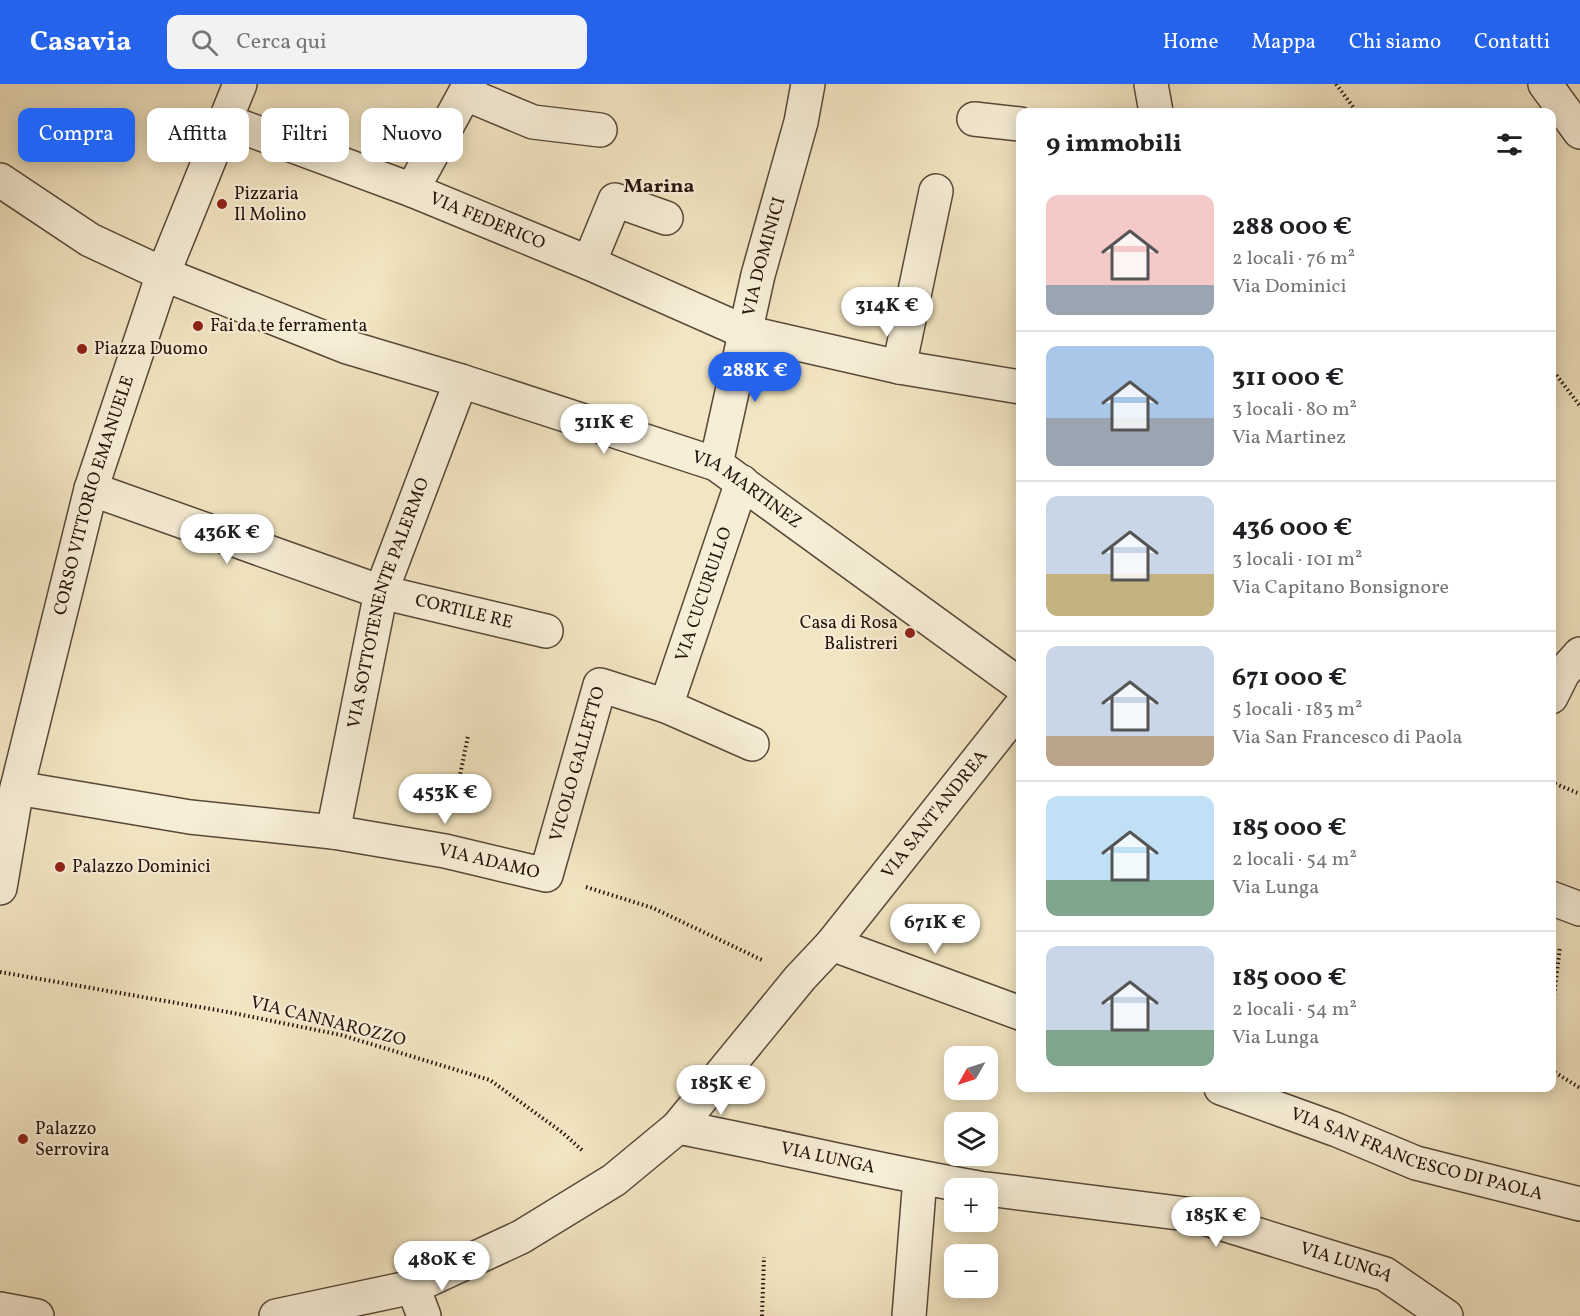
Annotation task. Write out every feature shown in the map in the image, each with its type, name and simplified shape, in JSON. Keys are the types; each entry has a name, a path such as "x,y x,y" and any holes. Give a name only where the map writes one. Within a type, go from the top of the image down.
{"street":[{"name":"CORSO VITTORIO EMANUELE","path":"231,108 240,84"},
{"name":"VIA DOMINICI","path":"716,464 758,275 801,122 808,84"},
{"path":"1151,84 1155,108"},
{"path":"1545,84 1580,132"},
{"path":"412,190 468,89 533,122 600,130"},
{"path":"974,119 1016,124"},
{"name":"VIA FEDERICO","path":"249,130 412,190 590,263 745,332 899,367 1016,386"},
{"name":"CORSO VITTORIO EMANUELE","path":"0,888 17,788 91,489 163,274 209,162"},
{"path":"0,180 90,240 163,274"},
{"path":"899,367 936,191"},
{"path":"590,263 615,200 666,218"},
{"name":"VIA MARTINEZ","path":"163,274 347,347 461,381 716,464 1016,682"},
{"name":"VIA SOTTOTENENTE PALERMO","path":"333,832 381,592 461,381"},
{"name":"VIA CUCURULLO","path":"666,706 742,482"},
{"name":"CORTILE RE","path":"91,489 381,592 546,631"},
{"path":"1556,687 1563,673 1580,654"},
{"name":"VICOLO GALLETTO","path":"546,875 600,685 666,706"},
{"path":"666,706 752,744"},
{"name":"VIA SANT'ANDREA","path":"276,1316 419,1301 614,1180 678,1127 800,978 832,944 1016,712"},
{"name":"VIA ADAMO","path":"17,788 190,817 333,832 445,851 546,875"},
{"path":"832,944 1016,1012"},
{"name":"VIA SAN FRANCESCO DI PAOLA","path":"1232,1092 1337,1130 1416,1163 1580,1204"},
{"name":"VIA LUNGA","path":"678,1127 766,1143 944,1182"},
{"path":"909,1316 921,1178"},
{"name":"VIA LUNGA","path":"998,1190 1194,1215 1385,1274 1446,1316"},
{"path":"0,1309 37,1316"}],"path":[{"path":"1336,84 1354,108"},
{"path":"1556,375 1580,406"},
{"path":"445,851 468,736"},
{"path":"1556,784 1580,794"},
{"name":"VIA ADAMO","path":"546,875 653,908 800,978"},
{"path":"1556,980 1565,903"},
{"name":"VIA CANNAROZZO","path":"0,972 322,1031 490,1080 563,1132 614,1180"},
{"path":"1556,1073 1580,1088"},
{"path":"762,1316 764,1257"}],"place":[{"name":"Pizzaria Il Molino","path":"222,204"},
{"name":"Fai da te ferramenta","path":"198,326"},
{"name":"Piazza Duomo","path":"82,349"},
{"name":"Casa di Rosa Balistreri","path":"910,633"},
{"name":"Palazzo Dominici","path":"60,867"},
{"name":"Palazzo Serrovira","path":"23,1139"}],"district":[{"name":"Marina","path":"659,187"}]}
